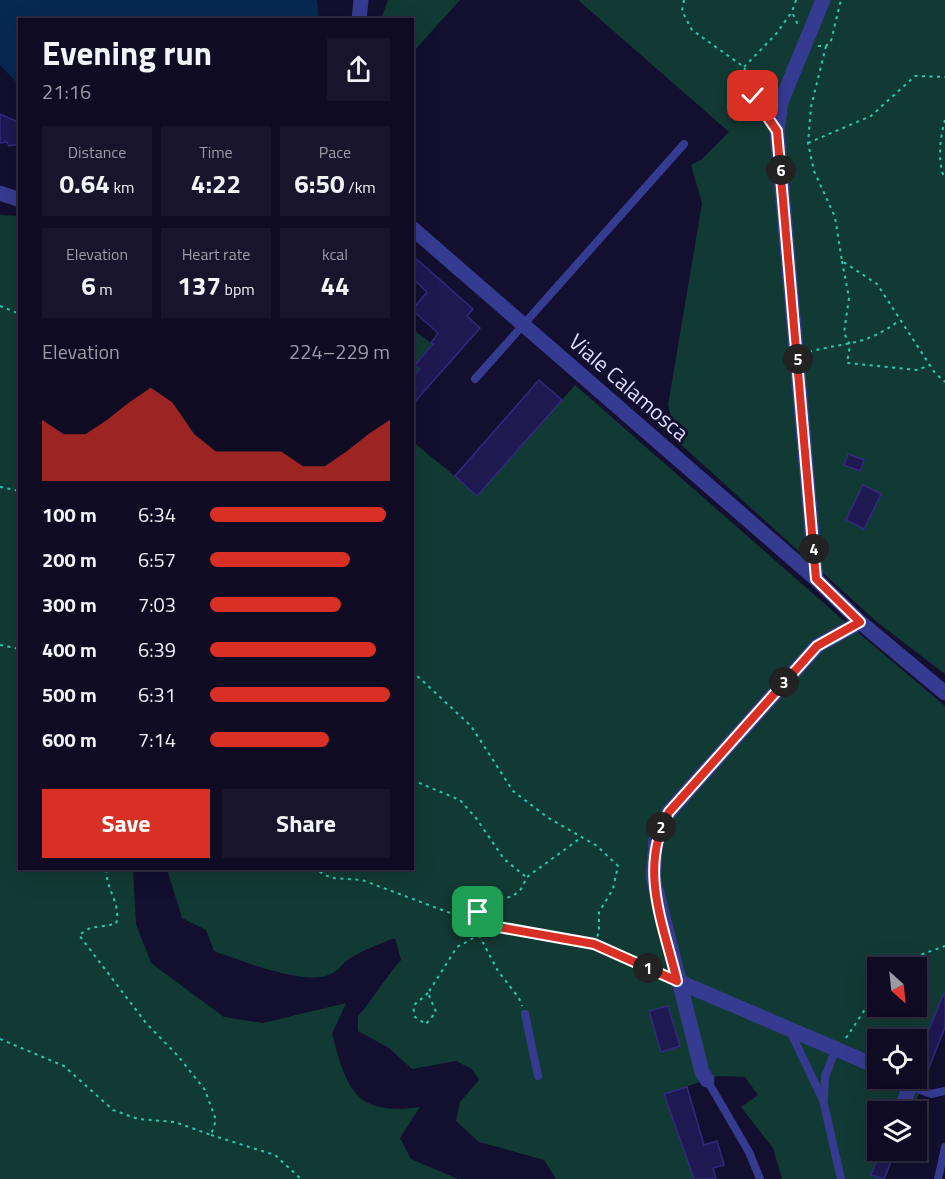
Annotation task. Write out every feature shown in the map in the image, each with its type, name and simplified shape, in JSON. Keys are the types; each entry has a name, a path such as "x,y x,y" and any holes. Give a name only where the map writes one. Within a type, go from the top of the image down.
{"street":[{"path":"359,18 361,0"},
{"path":"816,579 777,131 781,102 823,0"},
{"path":"0,193 18,199"},
{"name":"Viale Calamosca","path":"414,230 816,579 860,622 945,693"},
{"path":"706,1080 677,981 653,877 652,859 661,827 676,804 817,646 860,622"},
{"path":"677,981 867,1062"}],"lane":[{"path":"475,379 684,144"},
{"path":"525,1014 538,1076"},
{"path":"789,1028 824,1100"},
{"path":"837,1049 825,1077 824,1100 840,1179"},
{"path":"706,1080 749,1152 760,1179"},
{"path":"910,1089 931,1094 945,1091"},
{"path":"938,1179 945,1147"}],"path":[{"path":"684,0 682,11 692,30 744,67 753,96 777,131"},
{"path":"744,67 776,34 792,12 796,0"},
{"path":"841,0 831,41 826,46 811,106 808,144 814,171 834,217 843,261 849,298 844,333 850,345 847,363 918,370 929,365"},
{"path":"792,12 806,42 815,46 826,46"},
{"path":"808,144 871,116 915,76 945,77"},
{"path":"945,120 942,132 941,171 945,179"},
{"path":"843,261 877,284 929,365 945,382"},
{"path":"0,306 18,313"},
{"path":"798,358 810,351 850,345 879,336 900,320"},
{"path":"0,487 18,491"},
{"path":"0,645 18,649"},
{"path":"414,673 471,726 513,791 547,817 597,846 618,866 613,889 599,912 599,932 594,944"},
{"path":"414,781 460,800 476,818 504,859 526,877"},
{"path":"525,1014 519,998 498,971 479,935 476,923 482,905 513,896 521,889 526,877 582,837"},
{"path":"107,870 105,878 115,896 119,914 116,924 90,928 79,934 146,1023 178,1056 205,1090 216,1120 211,1135"},
{"path":"317,870 331,878 362,880 435,905 476,923 594,944 677,981"},
{"path":"428,993 436,1012 426,1023 415,1017 413,1006 428,993 457,947 479,935"},
{"path":"914,957 945,946"},
{"path":"837,1049 867,1006"},
{"path":"0,1039 64,1066 113,1110 138,1119 175,1122 275,1155 301,1179"}],"green space":[{"path":"388,0 460,0 414,51 414,18 381,18"},
{"path":"578,0 945,0 945,674 877,622 677,441 668,405 702,203 691,165 701,160 729,132"},
{"path":"0,215 18,216 18,870 133,870 136,924 151,963 224,1017 263,1023 346,1003 332,1034 349,1084 357,1095 368,1103 398,1109 420,1107 400,1138 411,1159 458,1179 0,1179"},
{"path":"414,331 433,344 415,365 420,369 414,376"},
{"path":"575,385 945,706 945,1029 927,1074 927,1029 867,1029 867,1089 921,1089 916,1101 867,1101 867,1161 892,1161 885,1179 782,1179 773,1148 741,1107 758,1095 745,1077 718,1076 664,1094 694,1179 556,1179 544,1160 479,1142 456,1121 460,1102 479,1080 472,1069 456,1061 412,1069 389,1048 358,1031 358,1016 401,960 395,938 371,947 349,959 331,974 320,977 290,975 256,966 214,951 206,930 182,918 167,870 414,870 414,443 478,495"}],"water":[{"path":"0,0 317,0 319,18 18,18 18,84 0,65"}],"building":[{"path":"0,114 18,122 18,144 9,146 7,142 0,143"},
{"path":"414,257 473,309 467,316 480,328 414,403 414,375 420,369 415,365 433,344 431,343 438,333 414,312 414,308 427,292 414,280"},
{"path":"539,380 562,400 477,496 455,476"},
{"path":"848,454 864,460 860,471 844,465"},
{"path":"863,485 881,494 864,529 846,520"},
{"path":"945,991 945,1027 927,1072 927,1034"},
{"path":"668,1006 680,1046 661,1052 649,1011"},
{"path":"687,1087 704,1145 717,1141 724,1165 713,1168 716,1179 694,1179 664,1094"},
{"path":"877,1161 891,1161 884,1179 871,1175"}],"route":[{"path":"478,912 476,923 543,933 594,944 677,981 653,877 652,859 661,827 669,812 817,646 860,622 816,579 777,131 753,96"}]}
